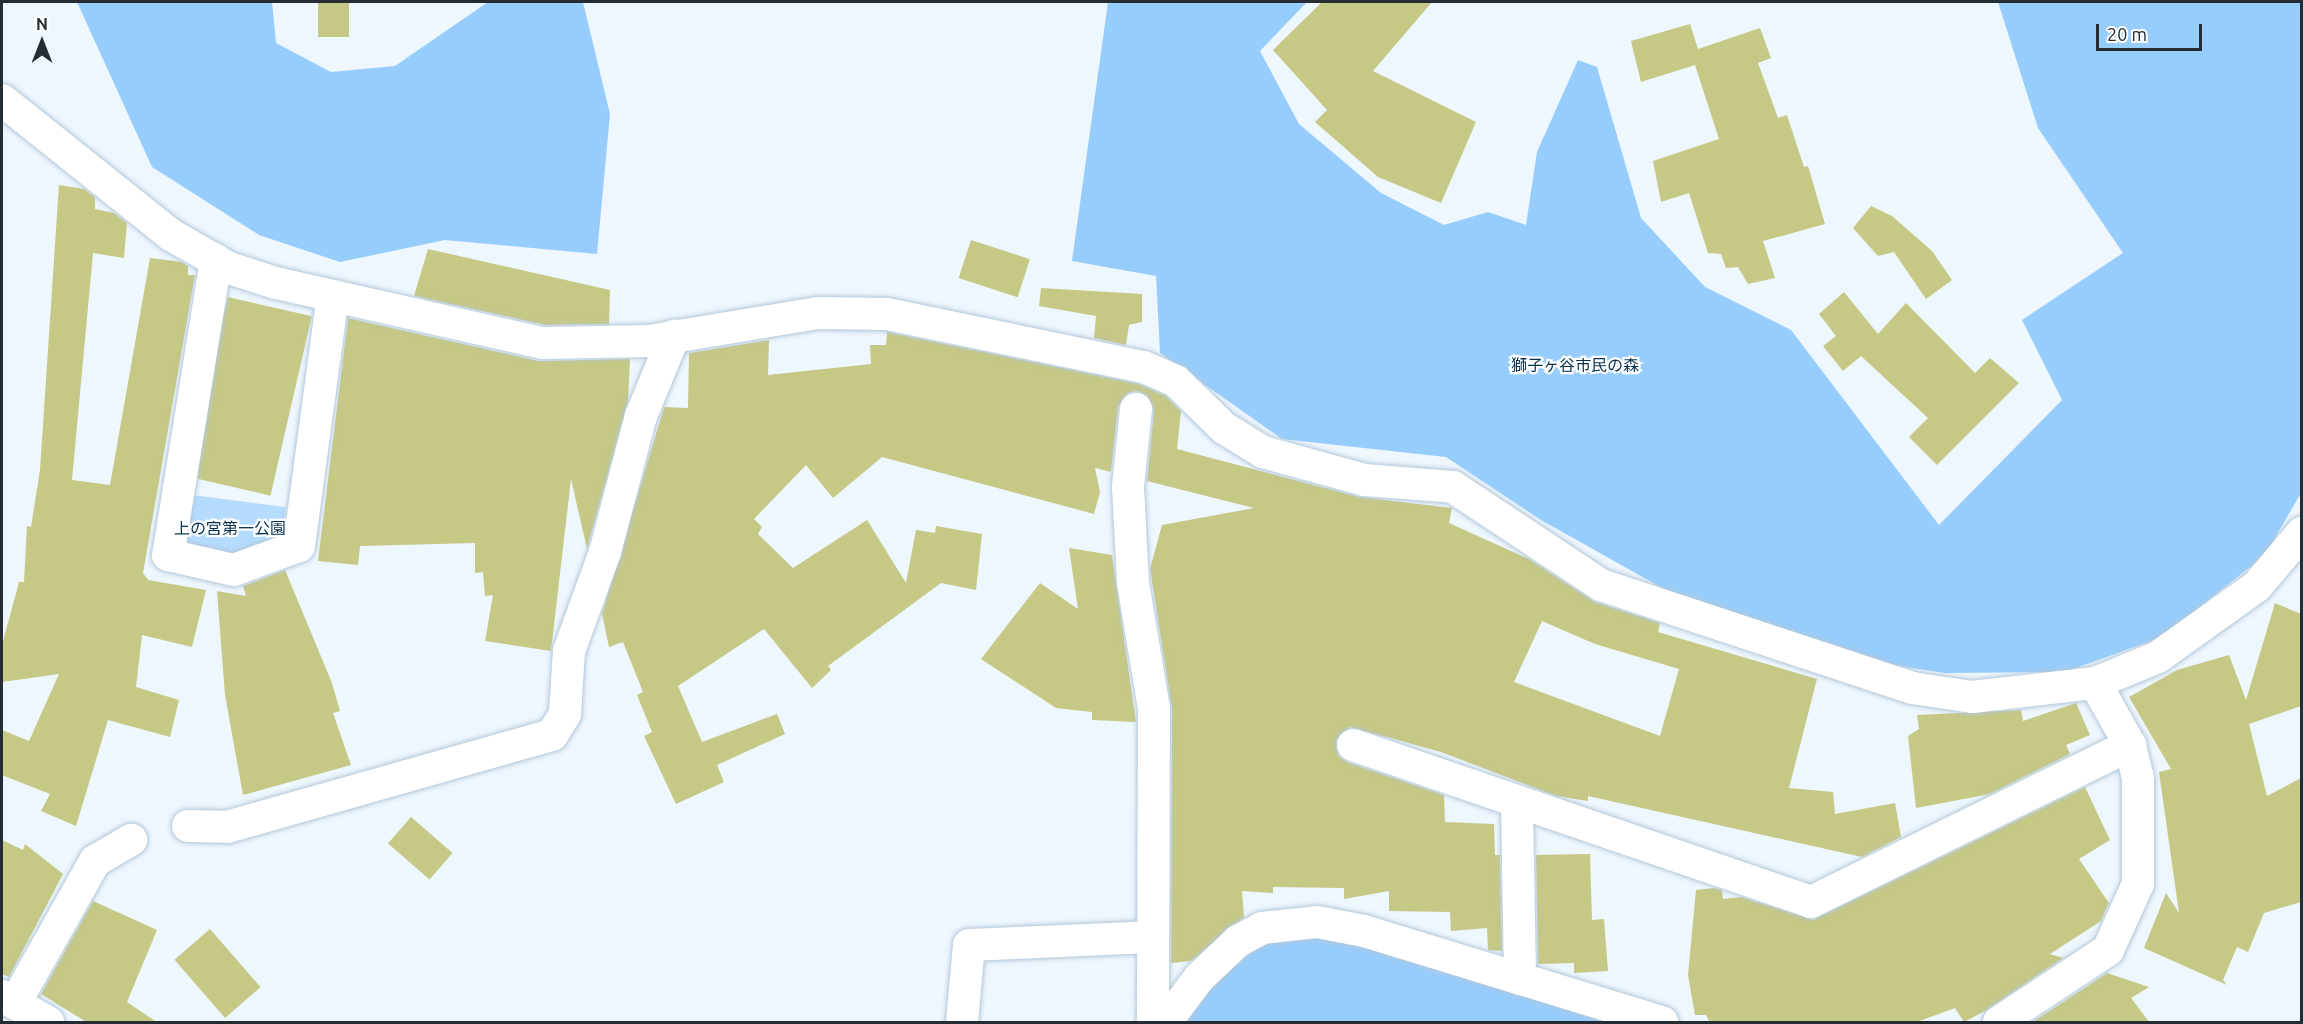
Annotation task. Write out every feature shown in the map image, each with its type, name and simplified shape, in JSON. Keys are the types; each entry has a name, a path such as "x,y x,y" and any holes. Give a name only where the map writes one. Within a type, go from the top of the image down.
{"street":[{"path":"2,100 171,235 216,260 333,296 543,344 674,336 818,313 887,315 1144,367 1176,381 1224,428 1263,452 1365,480 1453,487 1601,585 1814,659 1912,688 1972,697 2095,683 2158,657 2257,586 2301,533"},
{"path":"216,260 168,555 234,570 299,546 333,296"},
{"path":"188,826 227,827 552,735 566,714 569,651 605,552 641,416 674,336"},
{"path":"1136,409 1128,487 1132,584 1154,710 1151,937 1153,1023"},
{"path":"1999,1023 2108,950 2120,932 2138,884 2138,778 2130,745 2095,683"},
{"path":"1353,745 1517,805 1811,902 2130,745"},
{"path":"1517,805 1520,979"},
{"path":"48,1023 8,1000 95,861 131,840"},
{"path":"1166,1023 1199,978 1238,941 1262,928 1317,922 1364,931 1662,1023"},
{"path":"962,1023 969,945 1151,937"}],"green space":[{"path":"77,2 272,2 276,43 331,72 395,66 488,2 583,2 610,114 597,254 445,240 340,262 259,235 152,167"},
{"name":"獅子ヶ谷市民の森","path":"1108,2 1307,2 1260,51 1299,124 1381,193 1444,225 1488,212 1526,225 1537,152 1578,60 1597,67 1641,218 1705,287 1791,330 1939,525 2062,400 2022,320 2123,253 2038,128 1998,2 2301,2 2301,493 2265,555 2162,637 2065,672 1945,673 1865,661 1671,593 1541,520 1446,457 1282,439 1160,353 1156,276 1072,261"},
{"name":"上の宮第一公園","path":"192,495 286,507 281,536 233,557 184,543"},
{"path":"1320,935 1390,951 1608,1022 1183,1022 1230,967 1264,944"}],"building":[{"path":"318,2 349,2 349,37 318,37"},
{"path":"1322,2 1432,2 1373,71 1476,122 1441,203 1378,177 1315,122 1327,110 1273,50"},
{"path":"1690,24 1698,49 1760,28 1771,58 1758,63 1778,118 1787,115 1804,167 1808,166 1825,224 1763,241 1775,278 1748,284 1738,267 1726,268 1721,254 1708,253 1689,193 1661,202 1653,161 1719,139 1695,65 1641,82 1631,41"},
{"path":"59,185 84,189 95,197 95,209 114,213 127,223 124,258 93,253 72,480 110,485 150,258 182,262 188,266 188,275 195,275 143,573 148,580 206,590 192,647 142,635 136,687 179,700 170,737 108,720 76,826 41,811 50,794 2,775 2,730 29,741 59,674 2,682 2,645 19,582 24,582 27,526 31,527 40,470"},
{"path":"1871,206 1892,216 1932,251 1952,280 1926,299 1894,252 1878,256 1853,228"},
{"path":"971,240 1030,259 1018,297 959,278"},
{"path":"428,249 610,290 609,324 545,325 414,296"},
{"path":"1041,288 1142,294 1142,322 1129,325 1126,345 1094,338 1096,316 1039,306"},
{"path":"1844,292 1878,334 1906,303 1975,373 1990,358 2019,383 1937,465 1909,437 1928,418 1861,356 1843,371 1823,346 1836,336 1819,314"},
{"path":"228,297 312,316 270,496 187,476"},
{"path":"348,318 539,361 630,359 628,401 587,549 571,479 551,651 485,641 493,595 485,596 483,572 475,573 475,543 360,546 358,565 318,561"},
{"path":"887,332 1139,384 1166,396 1181,411 1177,449 1360,497 1452,508 1449,523 1529,559 1595,602 1660,623 1658,632 1817,679 1789,788 1833,792 1835,814 1895,803 1901,837 1862,857 1588,796 1588,801 1556,796 1441,752 1350,727 1336,740 1339,756 1347,762 1444,795 1445,822 1494,824 1495,855 1500,855 1502,951 1488,950 1487,928 1451,931 1450,912 1389,911 1389,891 1344,899 1344,888 1273,887 1273,893 1242,891 1244,917 1191,961 1171,963 1172,709 1150,569 1162,525 1254,508 1147,481 1154,410 1147,395 1137,391 1128,393 1118,407 1111,472 1095,468 1100,492 1094,514 882,457 833,498 806,465 754,519 762,527 758,534 793,568 867,520 906,583 916,530 935,533 936,526 982,534 976,590 941,583 828,666 831,670 812,688 764,629 678,686 702,742 777,714 785,734 717,765 724,782 676,804 644,736 652,732 637,695 643,692 623,642 609,647 602,614 664,407 688,408 689,353 769,340 768,375 871,364 870,345 886,345","holes":["1542,621 1595,644 1679,669 1660,736 1514,682"]},
{"path":"1069,548 1112,555 1136,722 1092,720 1092,712 1056,708 981,659 1040,583 1078,609"},
{"path":"285,570 332,683 340,711 333,713 351,765 243,795 225,695 217,591 246,596 243,586"},
{"path":"2275,603 2301,614 2301,706 2249,724 2267,796 2301,778 2301,902 2264,913 2248,952 2237,947 2223,980 2227,985 2144,948 2166,893 2179,913 2159,772 2171,769 2129,697 2177,670 2229,655 2246,700"},
{"path":"2076,703 2090,735 2066,745 2070,754 1990,794 1916,808 1908,736 1919,729 1917,715 2021,710 2023,721"},
{"path":"2085,787 2110,840 2079,859 2109,903 2101,921 2050,954 2063,958 1985,1011 1964,1022 1955,1008 1914,1023 1710,1023 1706,1015 1695,1015 1688,975 1696,890 1714,888 1722,890 1723,899 1741,897 1813,920"},
{"path":"411,817 453,853 430,879 388,843"},
{"path":"2,840 23,850 25,844 63,874 9,977 2,974"},
{"path":"1590,854 1592,920 1604,919 1608,971 1574,973 1574,963 1538,964 1536,855"},
{"path":"93,901 157,930 127,1002 158,1023 88,1023 41,994"},
{"path":"210,929 261,987 225,1018 175,960"},
{"path":"2107,973 2149,987 2131,998 2150,1023 2031,1023"}]}
